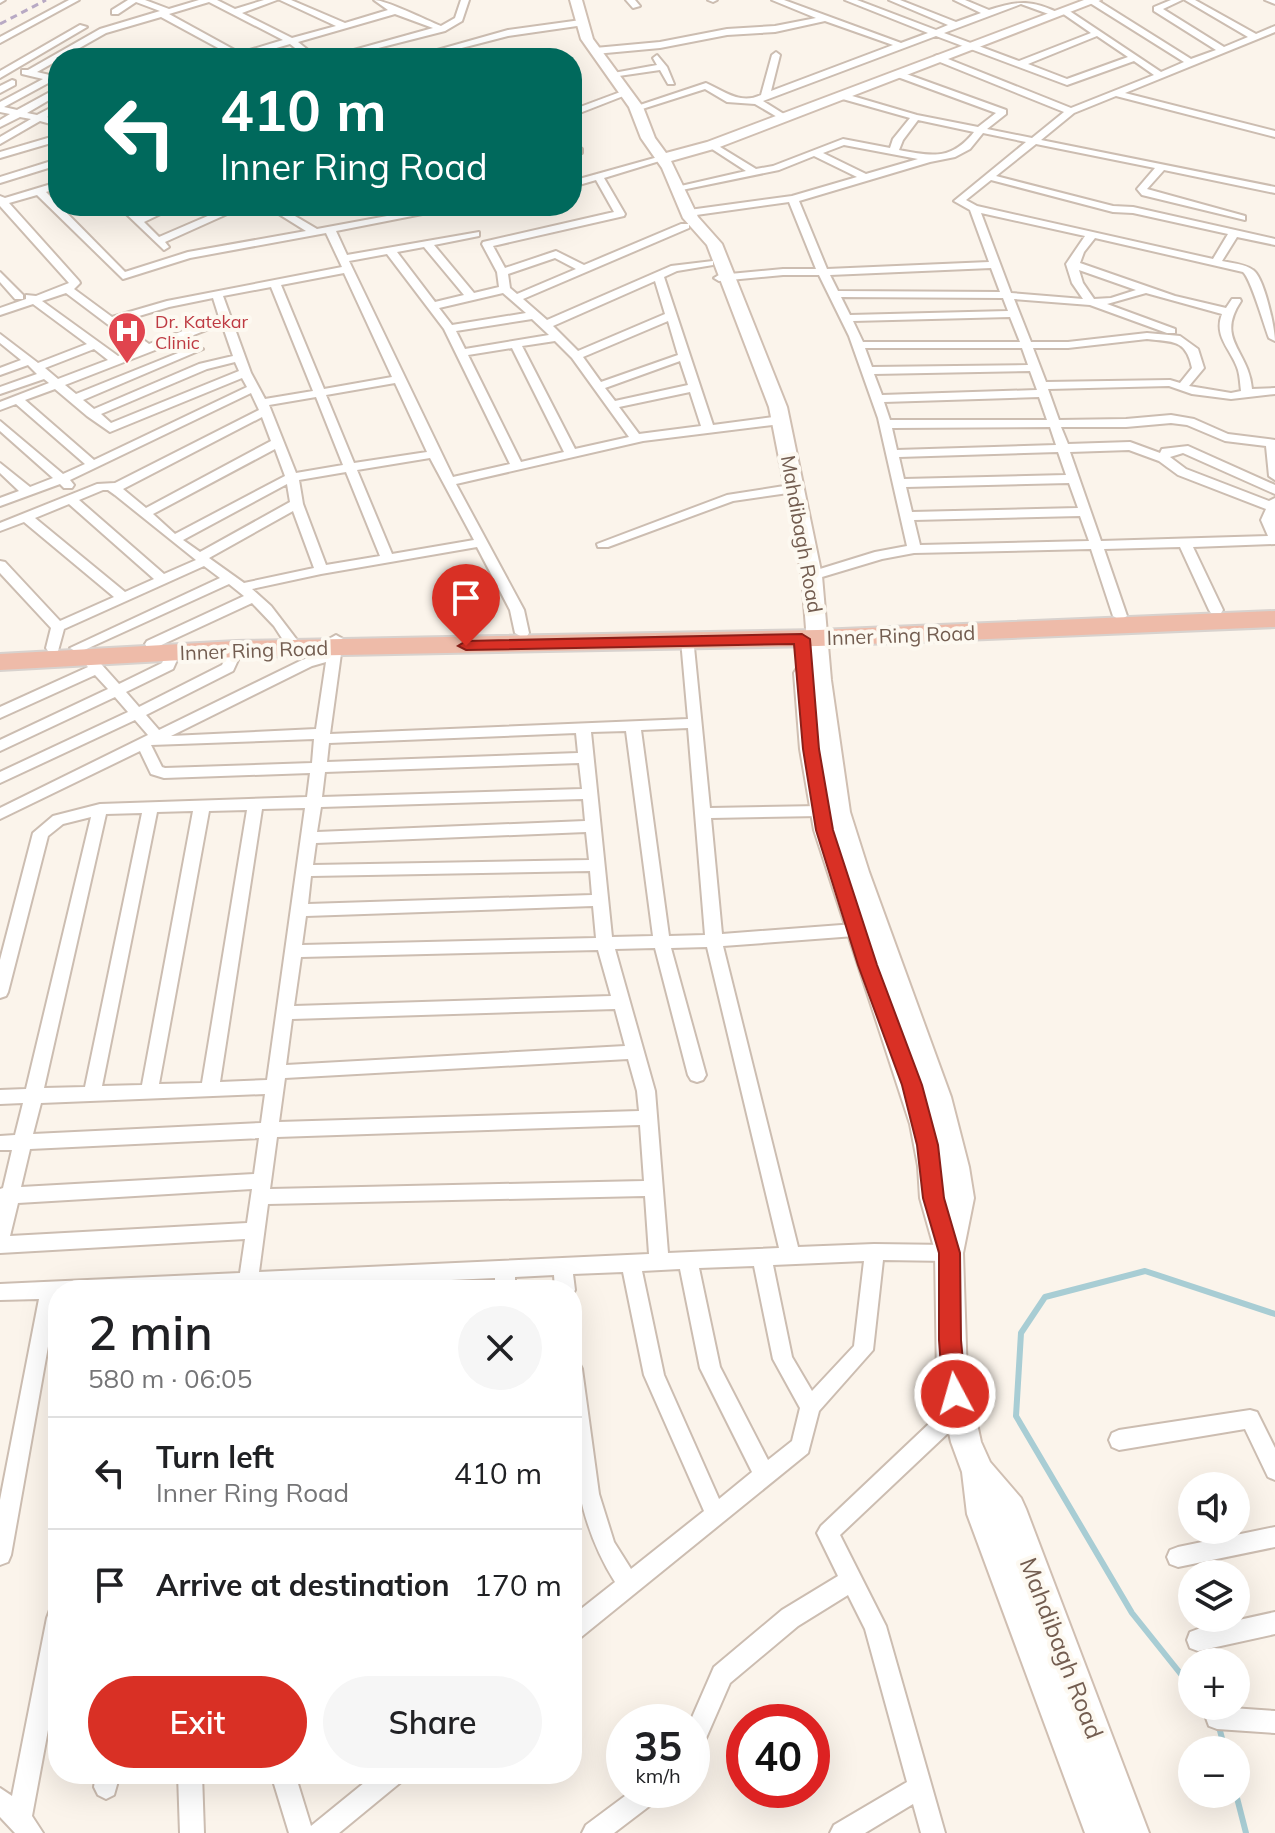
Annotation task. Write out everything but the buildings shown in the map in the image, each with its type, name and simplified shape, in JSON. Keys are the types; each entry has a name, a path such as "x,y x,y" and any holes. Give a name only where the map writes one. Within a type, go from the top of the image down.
{"highway":[{"name":"Inner Ring Road","path":"0,652 688,640 1275,607"},
{"name":"Inner Ring Road","path":"162,648 290,640 335,647 522,633 809,631 1275,619"},
{"name":"Inner Ring Road","path":"0,662 75,650"}],"street":[{"path":"0,40 75,0"},
{"path":"115,12 136,0 165,13 221,48"},
{"path":"74,48 103,31 210,0 300,48"},
{"path":"235,12 273,0"},
{"path":"284,0 344,26"},
{"path":"378,0 395,11 441,29 453,46"},
{"path":"368,48 441,29 459,19 465,0"},
{"name":"Mahdibagh Road","path":"576,0 581,23 595,51 636,108 661,159 669,168 687,220"},
{"path":"776,0 900,45"},
{"path":"849,0 1080,87"},
{"path":"893,0 955,25"},
{"path":"958,0 989,13"},
{"path":"636,108 706,86 730,100 761,99 1021,0 1061,12 1160,75"},
{"path":"582,182 712,145 1094,0 1191,63"},
{"path":"1178,0 1157,9 1223,50"},
{"path":"1189,0 1255,37"},
{"path":"1269,0 1275,2"},
{"path":"266,48 395,11"},
{"path":"40,18 54,21"},
{"path":"595,51 655,45 727,32 775,29 826,18"},
{"path":"450,48 508,33 581,23"},
{"path":"69,24 103,31"},
{"path":"0,75 83,27"},
{"path":"1275,29 1071,111 959,201 974,208 1247,270 1255,277 1257,302 1266,314 1275,338"},
{"path":"1020,64 1098,33"},
{"path":"655,45 656,56 671,82"},
{"path":"761,99 776,55"},
{"path":"938,58 1071,111"},
{"path":"1067,82 1135,58"},
{"path":"29,73 48,63"},
{"path":"0,66 48,78"},
{"path":"612,74 663,67"},
{"path":"516,298 687,220 793,199 952,155 967,147 982,128 1003,112 898,74"},
{"path":"0,108 48,82"},
{"path":"0,90 12,83"},
{"path":"1092,92 1275,134"},
{"path":"582,109 626,93"},
{"path":"842,96 916,117 1274,187"},
{"path":"0,124 48,97"},
{"path":"761,99 784,118"},
{"path":"0,108 48,121"},
{"path":"0,141 48,112"},
{"path":"893,152 898,139 916,117"},
{"path":"17,150 48,130"},
{"path":"0,155 48,141"},
{"path":"677,188 756,173 843,142 931,159"},
{"path":"712,145 756,173"},
{"path":"815,153 864,177"},
{"name":"Mahdibagh Road","path":"661,159 658,169 719,273 775,420 812,576 806,702 820,811 867,929"},
{"path":"0,180 48,165"},
{"path":"1162,166 1142,189 1146,193 1241,218"},
{"path":"989,177 1113,209 1133,210 1272,239"},
{"path":"487,244 620,214 599,178"},
{"path":"0,312 67,289 75,283 1,201 48,188"},
{"path":"39,191 48,198"},
{"path":"793,199 823,272 847,318 877,399 914,549"},
{"path":"974,208 1055,424 1120,616"},
{"path":"66,216 123,276 176,259 329,228 463,218"},
{"path":"132,216 176,259"},
{"path":"137,221 149,216"},
{"path":"158,241 217,216"},
{"path":"288,216 314,231"},
{"path":"463,218 487,244 502,272 505,289 576,356 636,438"},
{"path":"112,321 167,304 275,283 390,250 427,243 463,218"},
{"path":"329,228 434,454 517,610 522,633"},
{"path":"1216,263 1234,233"},
{"path":"1091,302 1082,291 1071,264 1073,256 1093,234"},
{"path":"427,243 471,297"},
{"path":"390,250 449,329 517,466"},
{"path":"502,272 556,254 584,269"},
{"path":"1071,264 1144,290 1228,312"},
{"path":"546,325 675,268 719,273 994,265"},
{"path":"0,275 19,297"},
{"path":"658,275 708,429"},
{"path":"275,283 387,558"},
{"path":"67,289 147,348"},
{"path":"433,306 505,289"},
{"path":"1091,302 1132,296 1144,290"},
{"path":"834,294 1006,296 1091,302 1114,308 1160,329 1177,332 1180,339 1194,351 1198,368 1182,387"},
{"path":"217,295 245,373 264,407 292,477 297,504 321,570"},
{"path":"0,300 19,297 35,300 116,360"},
{"path":"1236,301 1228,312 1223,328 1224,337 1245,372 1247,393"},
{"path":"847,318 1015,314"},
{"path":"449,329 535,315"},
{"path":"576,356 671,316"},
{"path":"0,406 226,318"},
{"path":"858,345 1068,345 1147,336 1180,339"},
{"path":"0,337 6,349 37,368 105,426 116,426 245,373"},
{"path":"462,353 557,337"},
{"path":"0,391 37,368 95,345"},
{"path":"516,345 571,454"},
{"path":"74,399 197,349"},
{"path":"598,387 685,356"},
{"path":"91,414 203,366 239,358"},
{"path":"0,372 37,368"},
{"path":"867,371 1034,368"},
{"path":"0,527 101,487 115,488 264,407 319,393 398,379"},
{"path":"877,399 1170,383 1231,396 1275,391"},
{"path":"611,405 695,387"},
{"path":"0,502 62,479 253,388"},
{"path":"17,399 93,465"},
{"path":"885,424 1055,424 1171,419 1190,422 1225,437 1272,443 1275,476"},
{"path":"448,482 636,438 775,420"},
{"name":"Mahdibagh Road","path":"775,420 784,490 820,680 837,799 867,929 923,1124 932,1166 934,1198 949,1253 952,1378 958,1410 978,1472 983,1514 1103,1833"},
{"path":"0,425 62,479 75,497 164,581"},
{"path":"144,514 278,442"},
{"path":"812,576 880,555 914,549 1275,540 1267,520 1274,504 1182,472 1163,458 1130,446 892,454"},
{"path":"1163,458 1166,452 1184,449 1275,490"},
{"path":"175,539 292,477 434,454"},
{"path":"0,467 27,491"},
{"path":"900,483 1074,479"},
{"path":"115,488 175,539 248,592 281,624 290,640"},
{"path":"603,544 731,498 784,490"},
{"path":"0,713 75,650 125,599 164,581 297,504"},
{"path":"907,516 1086,512"},
{"path":"26,517 125,599"},
{"path":"0,746 168,666 162,648 248,592 321,570 481,543"},
{"path":"1185,543 1216,610"},
{"path":"0,565 159,738 226,739 695,723"},
{"path":"75,650 230,578"},
{"path":"688,640 714,941 791,1257"},
{"path":"248,1280 335,647"},
{"path":"0,814 159,738 335,647"},
{"path":"0,778 228,668 236,649"},
{"path":"633,726 662,943 697,1075"},
{"path":"583,728 605,944 646,1091 659,1263"},
{"path":"144,745 156,770 164,773 585,758"},
{"path":"0,992 41,833 58,820 100,809 590,794"},
{"path":"210,1090 255,805"},
{"path":"149,1092 202,806"},
{"path":"92,1094 151,807"},
{"path":"100,809 23,1142 5,1196 0,1243 254,1231"},
{"path":"703,813 820,811"},
{"path":"308,838 593,826"},
{"path":"303,871 598,865"},
{"path":"298,910 601,900"},
{"path":"292,951 662,943 867,929"},
{"path":"284,1013 621,1002"},
{"path":"0,1097 210,1090 275,1080 635,1052"},
{"path":"0,1143 268,1130 647,1118"},
{"path":"5,1196 260,1189 653,1188"},
{"path":"448,1280 505,1270 874,1252 949,1253"},
{"path":"582,1622 801,1446 810,1407 863,1350 874,1252"},
{"path":"762,1258 783,1359 810,1407"},
{"path":"688,1262 710,1368 765,1476"},
{"path":"631,1264 654,1375 716,1515"},
{"path":"563,1267 564,1280"},
{"path":"505,1270 505,1280"},
{"path":"0,1292 48,1290"},
{"path":"0,1555 48,1301"},
{"path":"933,1833 875,1626 828,1533 958,1410"},
{"path":"1119,1440 1250,1419 1275,1470"},
{"path":"582,1443 589,1494 605,1547 629,1585"},
{"name":"Mahdibagh Road","path":"978,1472 1010,1509 1131,1833"},
{"path":"1178,1557 1275,1537"},
{"path":"709,1704 722,1675 790,1618 852,1580"},
{"path":"1198,1640 1275,1623"},
{"path":"25,1827 48,1691"},
{"path":"1246,1720 1275,1722"},
{"path":"190,1784 192,1833"},
{"path":"286,1784 301,1833"},
{"path":"320,1833 375,1784"},
{"path":"842,1833 920,1787"},
{"path":"0,1800 25,1827"},
{"path":"594,1833 628,1808"}],"waterway":[{"path":"1178,1670 1132,1613 1016,1416 1021,1333 1045,1297 1145,1271 1275,1314"},
{"path":"1218,1723 1221,1736"},
{"path":"1240,1808 1246,1833"}],"railway":[{"path":"0,24 46,0"}],"place":[{"name":"Dr. Katekar Clinic","path":"127,365"}],"route":[{"path":"466,646 802,639 806,702 820,811 868,965 912,1085 928,1145 934,1198 949,1253 950,1340 955,1394"}]}
